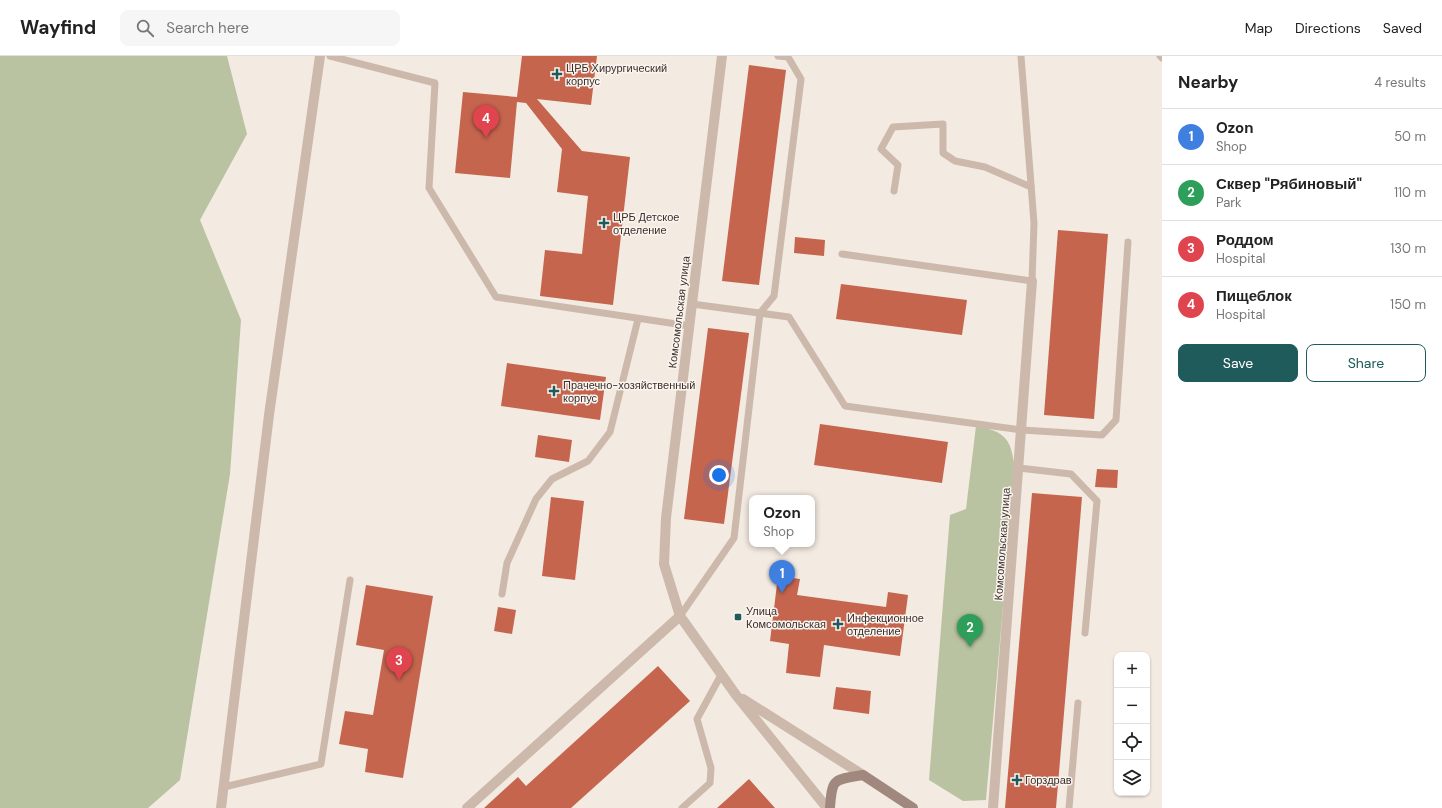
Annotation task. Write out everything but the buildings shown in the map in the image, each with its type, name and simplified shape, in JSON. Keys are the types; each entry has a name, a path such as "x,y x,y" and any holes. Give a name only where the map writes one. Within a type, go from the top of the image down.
{"street":[{"path":"221,808 269,414 320,56"},
{"name":"Комсомольская улица","path":"722,56 666,518 664,564 680,616 736,695 828,808"},
{"name":"Комсомольская улица","path":"993,808 1032,281"},
{"path":"467,808 680,616"},
{"name":"Комсомольская улица","path":"736,695 863,775"},
{"path":"863,775 913,808"},
{"name":"Комсомольская улица","path":"828,808 831,788 839,779 863,775"}],"lane":[{"path":"330,56 435,83 429,188 496,297 690,326"},
{"path":"680,616 734,538 760,313 774,296 800,79 788,57 778,56"},
{"path":"842,254 1032,281 1034,223 1021,56"},
{"path":"894,191 898,165 881,149 893,127 943,124 943,153 955,161 985,168 1031,187"},
{"path":"692,304 789,318 845,406 1022,430 1102,435 1116,420 1128,242"},
{"path":"502,594 507,563 536,499 552,479 588,460 610,432 638,319"},
{"path":"1019,468 1071,474 1096,501 1085,633"},
{"path":"224,787 321,764 350,580"},
{"path":"682,808 710,783 711,768 697,719 721,675"},
{"path":"1069,808 1078,703"}],"green space":[{"path":"0,56 227,56 247,134 200,220 241,320 230,474 180,780 148,808 0,808"},
{"path":"976,426 995,431 1006,439 1012,451 1015,470 986,800 963,801 929,780 950,515 966,509"}],"place":[{"name":"ЦРБ Хирургический корпус","path":"557,74"},
{"name":"Пищеблок","path":"486,138"},
{"name":"ЦРБ Детское отделение","path":"604,223"},
{"name":"Прачечно-хозяйственный корпус","path":"554,391"},
{"name":"Ozon","path":"782,593"},
{"name":"Улица Комсомольская","path":"738,617"},
{"name":"Инфекционное отделение","path":"838,624"},
{"name":"Сквер \"Рябиновый\"","path":"970,647"},
{"name":"Роддом","path":"399,680"},
{"name":"Горздрав","path":"1017,780"}]}
